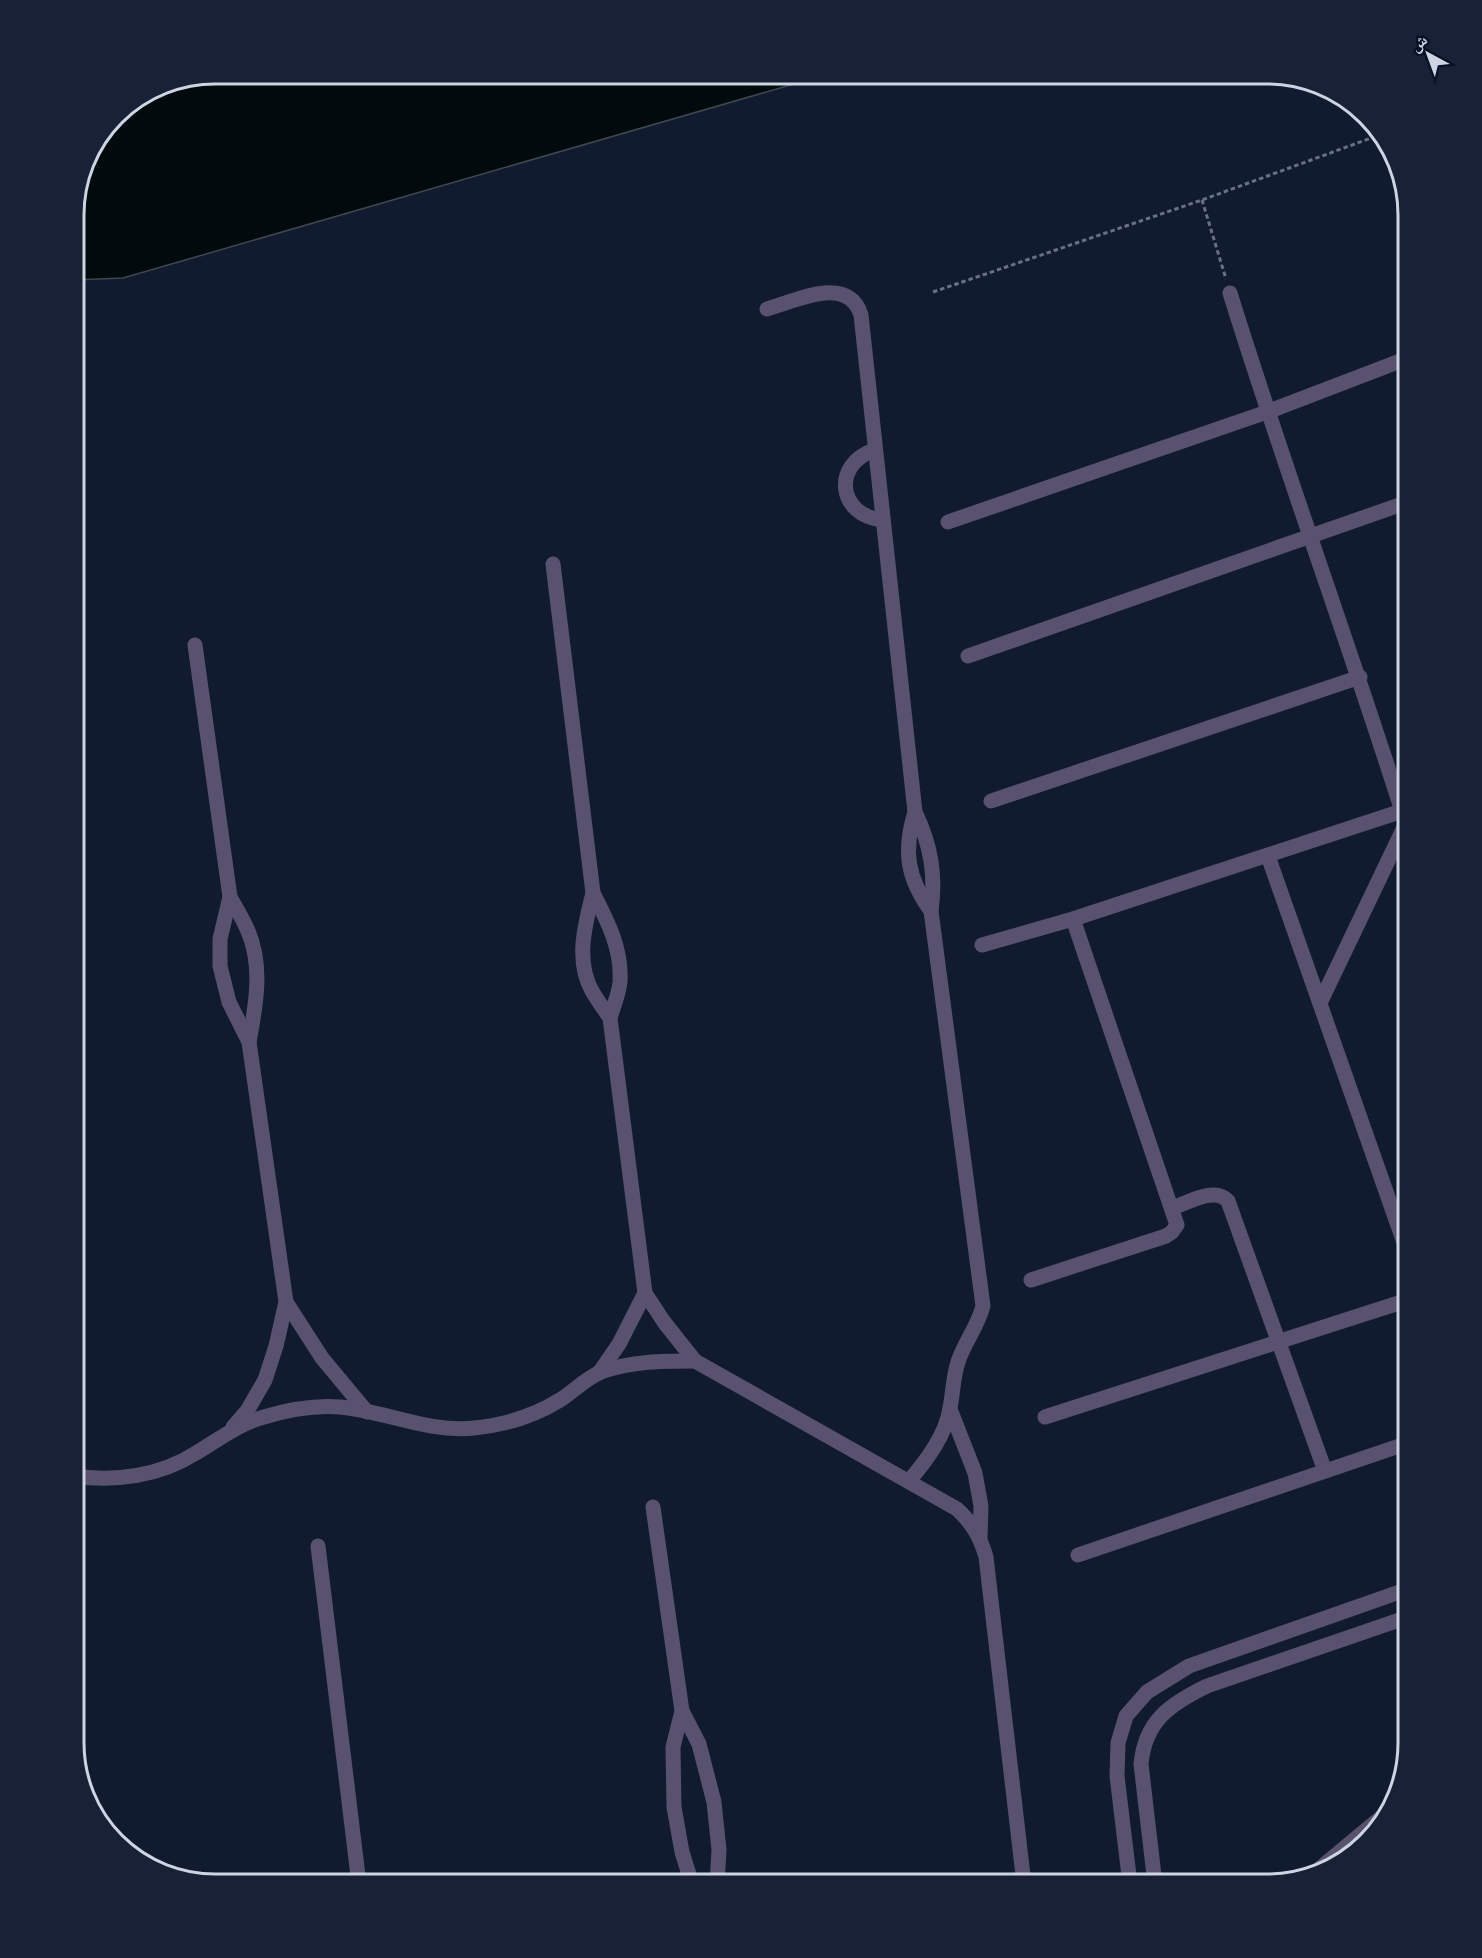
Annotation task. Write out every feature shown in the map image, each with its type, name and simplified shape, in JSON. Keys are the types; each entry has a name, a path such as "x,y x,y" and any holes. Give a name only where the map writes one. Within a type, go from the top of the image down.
{"lane":[{"path":"767,309 834,291 842,293 855,302 861,315 915,812 923,827 932,860 931,911 983,1298 981,1313 957,1365 950,1409 932,1451 909,1481"},
{"path":"1230,293 1267,412 1398,791"},
{"path":"948,522 1267,412 1398,362"},
{"path":"875,450 866,453 852,465 847,474 847,493 850,503 864,516 883,520"},
{"path":"968,657 1398,505"},
{"path":"553,564 593,894 584,931 583,961 591,989 610,1018"},
{"path":"195,645 230,897 249,932 255,962 258,997 249,1042"},
{"path":"991,801 1360,677"},
{"path":"915,812 910,828 909,863 920,897 931,911"},
{"path":"982,945 1073,919 1268,856 1398,817"},
{"path":"1320,1003 1398,832"},
{"path":"1268,856 1320,1003 1398,1203"},
{"path":"593,894 611,926 618,952 620,983 610,1018 645,1293 664,1322 695,1361 957,1509 970,1522 980,1538 986,1557 1023,1874"},
{"path":"229,1431 247,1411 265,1380 276,1346 285,1302 249,1042 229,1002 220,966 220,939 230,897"},
{"path":"1031,1280 1166,1236 1177,1225 1073,919"},
{"path":"1173,1208 1207,1195 1217,1194 1224,1196 1228,1201 1324,1471"},
{"path":"599,1373 619,1344 645,1293"},
{"path":"285,1302 322,1358 367,1412"},
{"path":"1045,1417 1398,1303"},
{"path":"84,1476 115,1478 153,1473 194,1455 229,1431 263,1417 303,1409 339,1407 426,1426 473,1429 520,1420 558,1401 599,1373 636,1363 695,1361"},
{"path":"950,1409 979,1489 980,1538"},
{"path":"1078,1555 1398,1446"},
{"path":"653,1507 682,1711 699,1744 714,1802 719,1850 718,1874"},
{"path":"318,1546 358,1874"},
{"path":"1129,1874 1117,1776 1118,1743 1126,1716 1147,1692 1189,1666 1398,1593"},
{"path":"1154,1874 1141,1764 1149,1730 1162,1714 1181,1699 1207,1686 1398,1620"},
{"path":"682,1711 673,1747 674,1807 682,1852 689,1874"}],"path":[{"path":"933,291 1202,200 1372,138"},
{"path":"1202,200 1230,293"}],"shaded area":[{"path":"207,84 794,84 123,278 84,280 84,207 91,173 106,142 122,122 142,106 173,91"}]}
